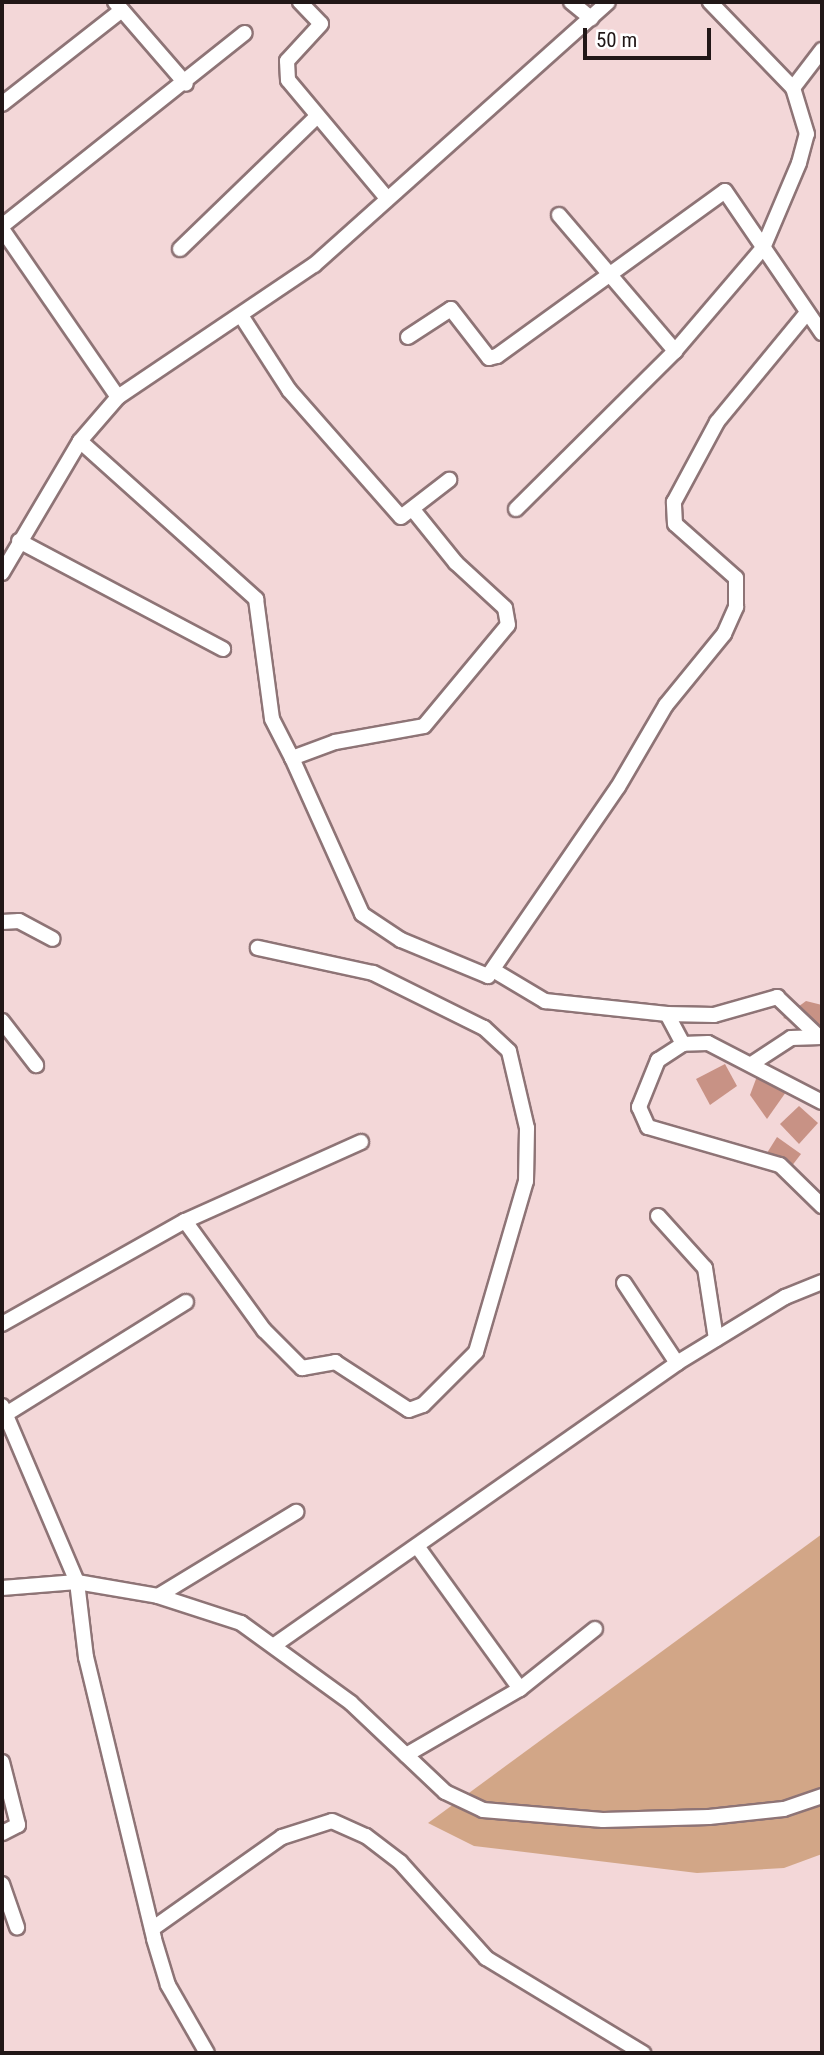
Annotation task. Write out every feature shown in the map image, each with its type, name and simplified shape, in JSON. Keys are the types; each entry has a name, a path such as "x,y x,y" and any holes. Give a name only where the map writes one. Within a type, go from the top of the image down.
{"street":[{"path":"300,2 321,24 286,71 292,89 385,196"},
{"path":"571,2 591,19"},
{"path":"2,573 80,441 118,397 243,317 314,265 385,196 608,2"},
{"path":"516,509 675,351 764,248 807,134 793,89 710,2"},
{"path":"2,104 118,6 186,84"},
{"path":"118,397 2,227 186,84 245,33"},
{"path":"793,89 822,50"},
{"path":"180,249 316,117"},
{"path":"408,337 444,310 456,310 485,354 497,356 725,191 822,333"},
{"path":"559,215 675,351"},
{"path":"80,441 256,599 272,719 362,914 481,976 493,970 618,787 666,705 724,634 736,607 736,578 675,524 674,502 717,422 807,313"},
{"path":"243,317 320,429 401,517 414,511 449,480"},
{"path":"292,758 335,741 424,726 508,625 505,608 456,563 414,511"},
{"path":"19,541 223,649"},
{"path":"2,922 19,921 53,939"},
{"path":"185,1221 264,1330 302,1368 335,1362 409,1410 423,1405 476,1352 526,1181 527,1128 509,1051 484,1028 373,973 258,948"},
{"path":"493,970 545,1001 667,1014 714,1015 777,997 821,1037"},
{"path":"667,1014 683,1044"},
{"path":"2,1021 36,1065"},
{"path":"753,1063 790,1038 821,1037"},
{"path":"822,1102 753,1063 708,1044 683,1044 658,1060 643,1084 639,1107 648,1127 780,1165 822,1206"},
{"path":"2,1324 185,1221 361,1142"},
{"path":"658,1216 705,1268 716,1339"},
{"path":"276,1644 677,1363 822,1282"},
{"path":"624,1283 677,1363"},
{"path":"186,1302 4,1410 77,1581 86,1657 152,1929 168,1985 207,2053"},
{"path":"158,1596 296,1512"},
{"path":"418,1546 520,1689"},
{"path":"2,1588 77,1581 158,1596 211,1610 276,1644 462,1804 513,1814 709,1817 784,1809 822,1796"},
{"path":"406,1755 520,1689 594,1629"},
{"path":"2,1762 19,1825 2,1833"},
{"path":"152,1929 282,1838 332,1821 366,1836 400,1862 486,1958 643,2053"},
{"path":"2,1884 17,1927"}],"shaded area":[{"path":"822,1534 822,1854 784,1868 697,1873 474,1846 428,1823"}],"building":[{"path":"806,1001 822,1005 822,1028 783,1018"},
{"path":"725,1064 737,1086 710,1105 696,1079"},
{"path":"759,1071 786,1092 767,1119 750,1095"},
{"path":"799,1106 818,1123 799,1144 780,1124"},
{"path":"777,1137 801,1154 791,1167 767,1153"}]}
